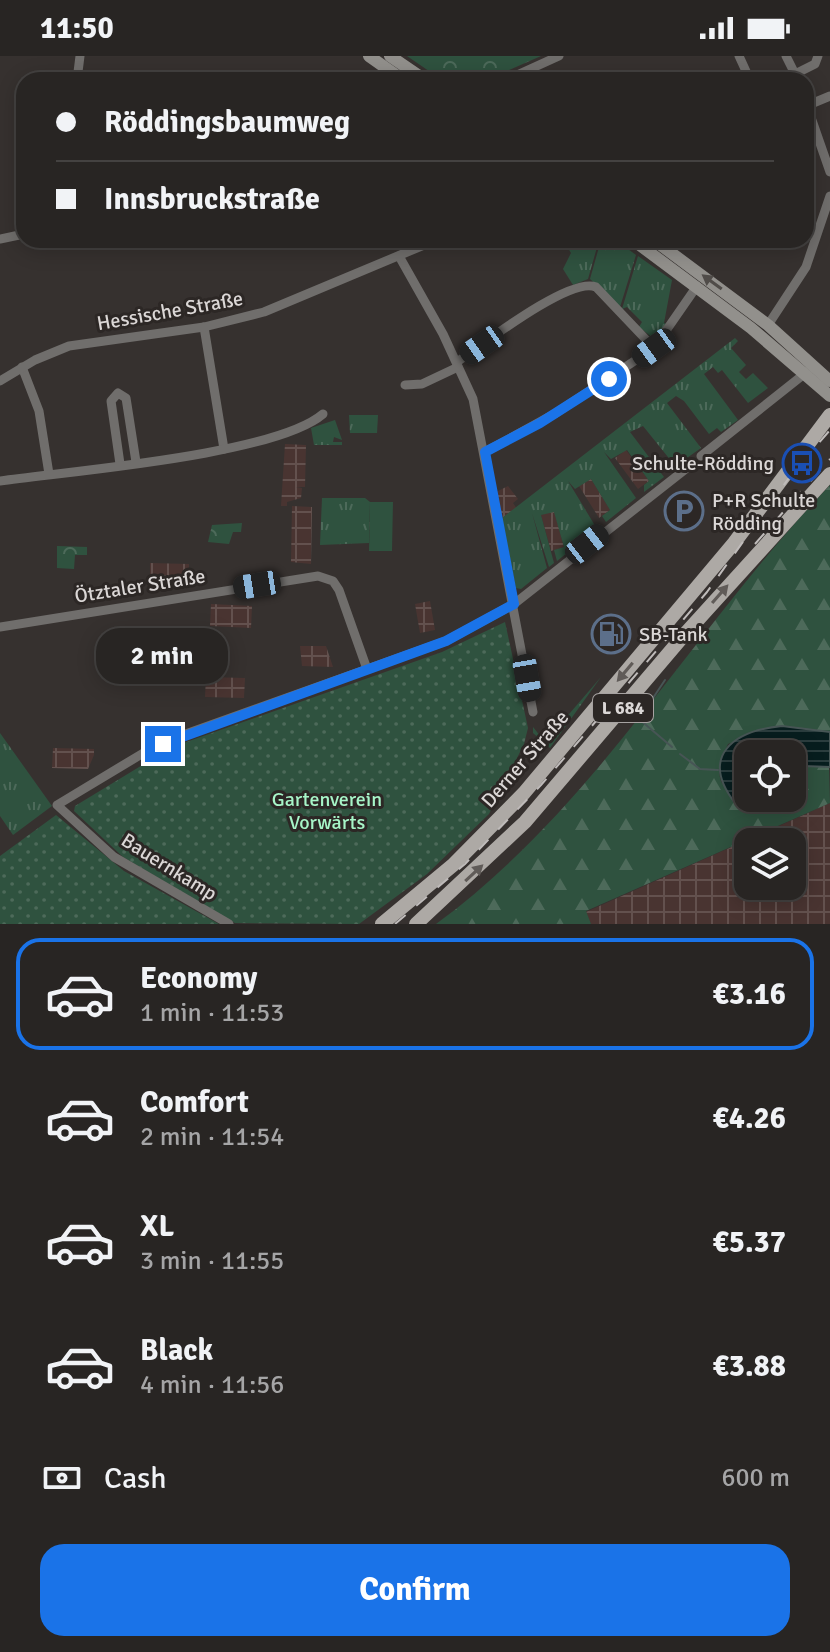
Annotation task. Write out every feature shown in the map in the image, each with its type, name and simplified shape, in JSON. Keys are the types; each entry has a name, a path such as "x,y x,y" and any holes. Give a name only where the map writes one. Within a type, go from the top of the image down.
{"main road":[{"name":"Derner Straße","path":"382,924 453,865 524,793 726,553 830,415"},
{"name":"Derner Straße","path":"416,924 525,822 704,613 830,474"}],"street":[{"path":"369,56 392,72"},
{"path":"390,56 413,72"},
{"path":"524,72 559,56"},
{"path":"799,72 815,64 818,56"},
{"path":"814,128 830,172"},
{"path":"814,243 830,196"},
{"name":"Hessische Straße","path":"0,381 22,367 69,346 204,327 288,304 418,248"},
{"path":"644,248 810,370 830,381"},
{"path":"665,248 768,325 830,396"},
{"path":"768,325 806,267 812,248"},
{"path":"399,256 458,364 473,399 533,712"},
{"path":"405,385 422,384 458,364 531,313 573,288 588,284 596,287 654,348"},
{"path":"485,452 556,413 654,348 697,286"},
{"path":"204,327 224,449"},
{"path":"22,367 39,411 49,474"},
{"path":"701,456 810,370"},
{"path":"120,464 111,401 118,393 126,398 136,462"},
{"path":"0,481 224,449 313,423 323,414"},
{"path":"367,669 465,634 514,604 687,468"},
{"name":"Ötztaler Straße","path":"0,627 318,576 333,581 339,590 367,669"},
{"name":"Bauernkamp","path":"229,924 114,857 57,805 145,752 180,736 367,669"}],"shaded area":[{"path":"285,444 306,445 305,487 296,487 302,488 301,498 281,506"},
{"path":"626,450 649,481 638,489 615,458"},
{"path":"591,479 610,510 599,518 579,486"},
{"path":"508,486 518,499 513,503 517,509 502,518 496,492"},
{"path":"292,506 312,507 311,564 291,562"},
{"path":"554,511 564,547 551,551 541,515"},
{"path":"150,563 189,564 189,570 182,584 150,583"},
{"path":"430,601 435,630 420,633 415,604"},
{"path":"211,604 252,606 251,628 210,626"},
{"path":"300,646 326,646 333,667 302,666"},
{"path":"206,677 245,678 244,698 205,697"},
{"path":"53,748 94,749 94,755 88,769 52,768"},
{"path":"830,803 830,924 591,924 586,912 734,846 734,900 806,900 806,828 774,828"}],"green space":[{"path":"407,56 541,56 504,72 430,72"},
{"path":"568,248 597,248 588,279 573,285 563,269 571,253"},
{"path":"599,248 627,248 636,255 620,307 590,279"},
{"path":"638,256 672,280 664,323 667,324 653,338 639,327 642,322 627,307 622,309"},
{"path":"735,338 738,341 731,348 746,365 739,372 746,379 753,373 768,388 748,403 722,370 718,373 713,367 704,374 738,420 721,432 717,428 709,434 684,401 676,396 667,403 701,448 684,460 681,456 672,462 643,426 630,432 664,477 644,492 644,485 649,481 627,450 611,459 604,452 636,498 606,522 602,516 610,510 591,479 575,489 568,481 597,529 557,561 554,550 564,547 554,512 541,515 554,563 549,567 532,513 547,568 521,589 516,588 502,518"},
{"path":"349,415 378,415 377,433 350,433"},
{"path":"335,420 342,440 334,437 333,442 342,442 342,445 314,445 311,428"},
{"path":"830,485 830,732 774,727 734,740 728,744 721,762 720,776 722,783 734,794 734,812 806,812 806,766 829,767 830,803 774,828 734,828 734,845 586,911 591,924 436,924 493,877 546,826 642,714 781,540"},
{"path":"322,498 365,498 370,502 369,543 320,545"},
{"path":"370,502 393,502 392,551 369,551"},
{"path":"242,523 241,532 233,532 229,544 208,542 212,525"},
{"path":"57,546 87,547 87,555 75,555 74,569 57,568"},
{"name":"Gartenverein Vorwärts","path":"505,622 528,728 524,744 489,814 427,874 359,924 235,923 123,857 74,811 75,806 172,747 442,652"},
{"path":"601,677 550,748 533,733 533,727 545,742"},
{"path":"0,733 52,806 13,835 0,816"},
{"path":"56,815 124,871 219,924 0,924 0,856"}],"water":[{"path":"782,726 830,732 830,767 806,766 806,740 736,740"},
{"path":"734,742 734,801 720,772 721,759"}],"waterway":[{"path":"665,680 639,719 672,747"},
{"path":"680,754 700,769 718,770"}],"railway":[{"path":"395,924 465,864 541,785 707,592 791,475 830,430"},
{"path":"755,544 830,459"}],"place":[{"name":"Schulte-Rödding","path":"802,463"},
{"name":"P+R Schulte Rödding","path":"684,511"},
{"name":"SB-Tank","path":"611,634"}],"route":[{"path":"163,744 465,634 514,604 485,452 520,435 609,379"}]}
